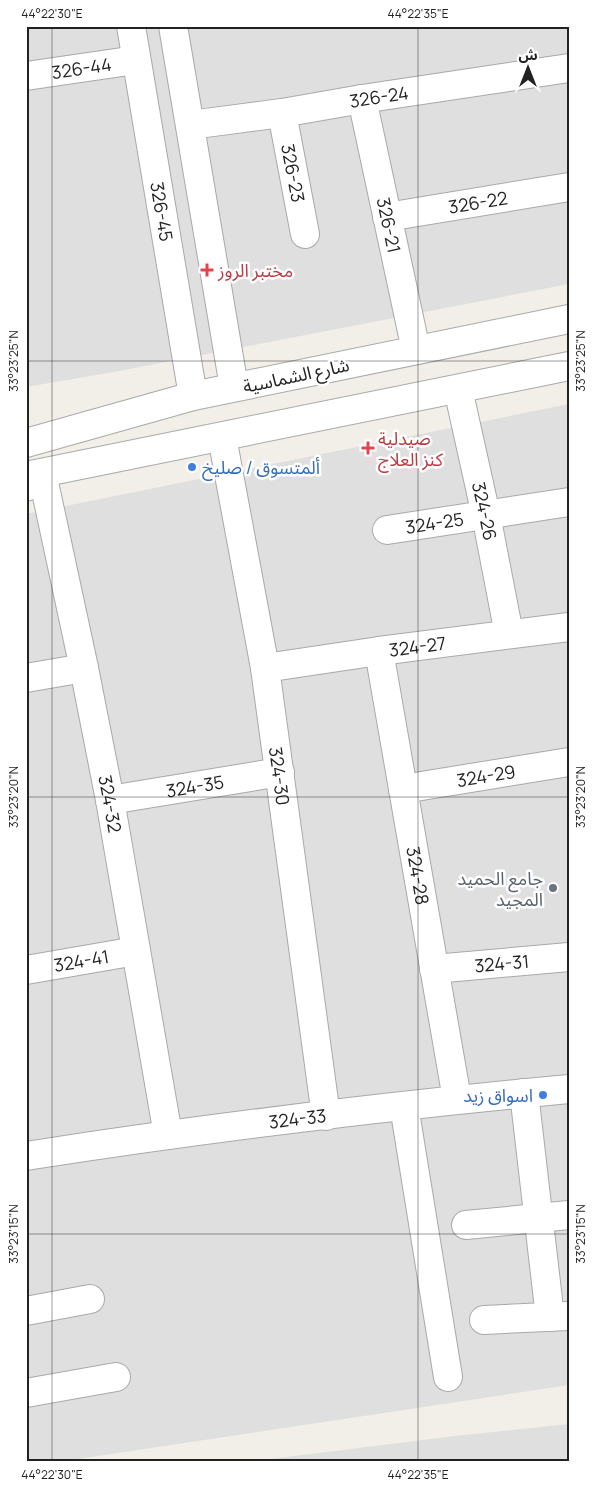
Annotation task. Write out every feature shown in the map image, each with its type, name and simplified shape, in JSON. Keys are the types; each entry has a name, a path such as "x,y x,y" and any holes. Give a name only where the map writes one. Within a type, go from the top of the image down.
{"street":[{"name":"326-45","path":"131,26 193,396"},
{"path":"173,26 234,387"},
{"name":"326-44","path":"26,76 136,60"},
{"name":"326-24","path":"190,125 282,113 569,68"},
{"name":"326-21","path":"362,99 416,350"},
{"name":"326-23","path":"282,113 305,234"},
{"name":"326-22","path":"387,217 569,186"},
{"name":"شارع الشماسية","path":"26,443 193,396 569,319"},
{"path":"31,479 222,436 569,366"},
{"name":"324-26","path":"458,389 486,516 509,634"},
{"name":"324-30","path":"222,436 265,668 326,1116"},
{"name":"324-32","path":"31,479 84,668 110,800 168,1135"},
{"name":"324-25","path":"387,530 569,502"},
{"name":"324-27","path":"265,668 379,651 569,627"},
{"name":"324-28","path":"379,651 457,1099"},
{"path":"26,678 84,668"},
{"name":"324-29","path":"403,789 569,762"},
{"name":"324-35","path":"110,800 280,772"},
{"name":"324-41","path":"26,970 136,951"},
{"name":"324-31","path":"434,969 569,957"},
{"name":"324-33","path":"26,1156 168,1135 457,1099 569,1089"},
{"path":"484,1320 560,1316 538,1217 524,1093"},
{"path":"404,1106 448,1377"},
{"path":"466,1225 569,1215"},
{"path":"26,1311 90,1300"},
{"path":"26,1393 116,1377"}],"shaded area":[{"path":"26,26 569,26 569,284 114,372 26,387"},
{"path":"569,404 569,1385 58,1462 26,1462 26,514"},
{"path":"569,1424 569,1462 246,1462 455,1436"}],"place":[{"name":"مختبر الروز","path":"207,270"},
{"name":"صيدلية كنز العلاج","path":"368,448"},
{"name":"ألمتسوق / صليخ","path":"192,467"},
{"name":"جامع الحميد المجيد","path":"553,888"},
{"name":"اسواق زيد","path":"543,1095"}]}
